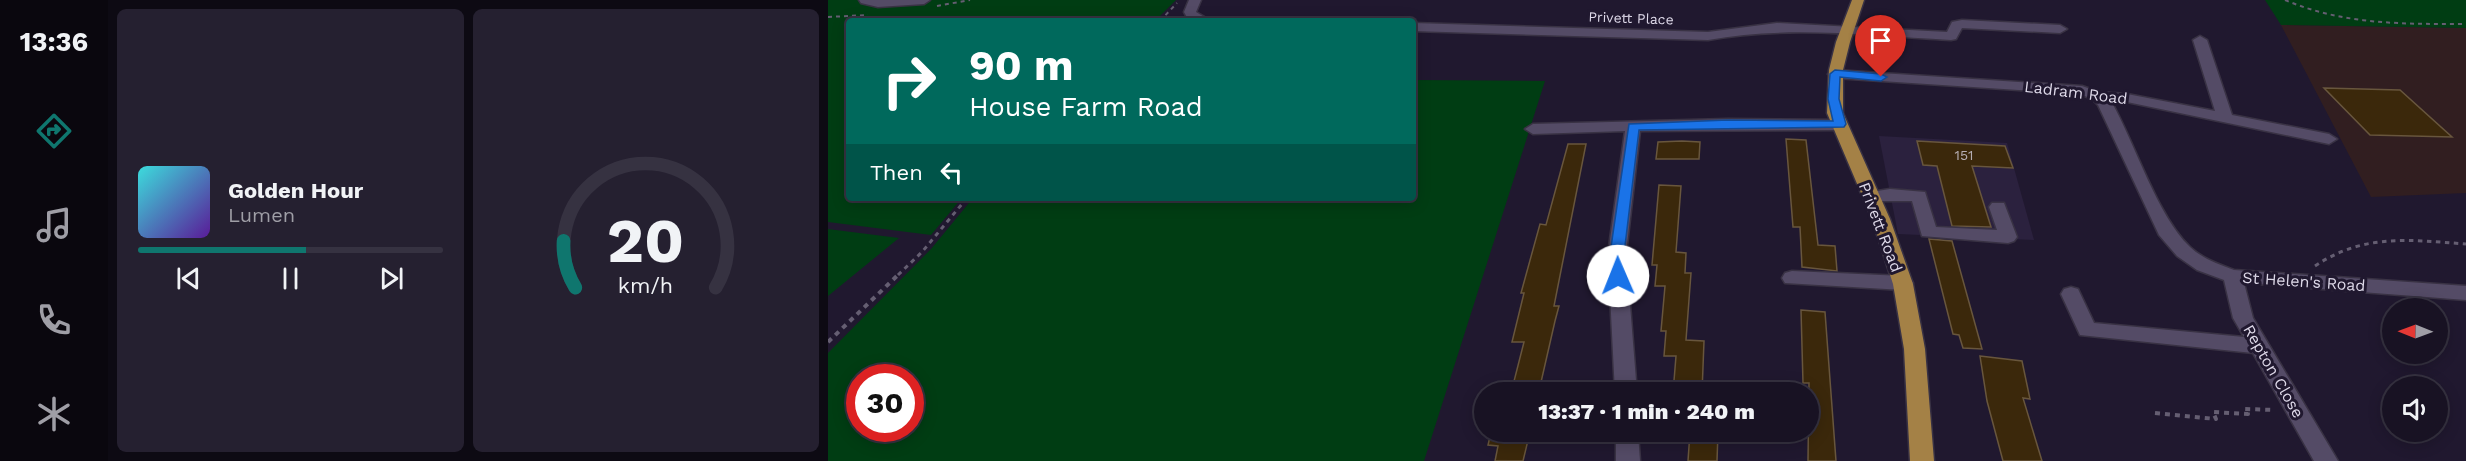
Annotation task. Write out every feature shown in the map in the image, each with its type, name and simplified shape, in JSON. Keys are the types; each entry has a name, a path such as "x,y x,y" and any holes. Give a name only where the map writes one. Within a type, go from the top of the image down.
{"main road":[{"name":"Privett Road","path":"1858,0 1835,74 1833,99 1840,124 1871,197 1903,283 1918,378 1922,461"}],"street":[{"path":"865,0 874,3 924,0"},
{"path":"1194,18 1190,8 1195,0"},
{"name":"Privett Place","path":"1416,27 1708,36 1772,27 1951,36 1957,25 1962,24 2052,25"},
{"path":"2184,38 2207,41 2225,118"},
{"name":"Ladram Road","path":"1835,74 2082,90 2097,96 2127,98 2319,135"},
{"name":"St Helen's Road","path":"2097,96 2105,103 2165,231 2184,252 2204,266 2233,276 2466,293"},
{"path":"1533,129 1728,124 1840,124"},
{"path":"1625,382 1617,254 1633,127"},
{"path":"1871,197 1890,194 1919,196 1928,232 2008,237 1998,207"},
{"name":"Repton Close","path":"2233,276 2243,318 2326,461"},
{"path":"1792,278 1903,283"},
{"path":"2071,294 2087,330 2259,346"},
{"path":"1627,442 1628,461"}],"path":[{"path":"1163,18 1180,0"},
{"path":"2285,0 2309,11 2349,22 2466,24"},
{"path":"828,342 922,252 964,201"},
{"path":"2297,281 2324,258 2360,242 2385,239 2466,244"},
{"path":"2155,414 2216,419 2213,412 2248,414 2245,409 2297,411"}],"shaded area":[{"path":"2281,25 2466,28 2466,193 2371,197"},
{"path":"1879,136 2007,143 2034,240 1898,234"}],"green space":[{"path":"828,0 1176,0 1158,18 846,18 846,201 959,201 931,235 828,222"},
{"path":"2265,0 2466,0 2466,28 2281,25"},
{"path":"1416,80 1545,81 1424,461 828,461 828,353 931,249 971,201 1416,201"},
{"path":"828,229 899,238 828,296"}],"building":[{"path":"2324,88 2400,90 2452,137 2370,135"},
{"path":"1786,139 1806,140 1818,245 1835,246 1837,271 1802,267 1800,227 1793,227"},
{"path":"1917,141 2005,146 2013,168 1972,166 1991,227 1952,226 1937,166 1923,165"},
{"path":"1658,142 1700,142 1699,159 1656,159"},
{"path":"1568,144 1586,144 1554,306 1559,306 1541,382 1514,382 1524,342 1512,342 1524,293 1521,293 1540,224 1546,225"},
{"path":"1659,185 1681,186 1676,252 1686,253 1685,273 1691,273 1686,340 1704,341 1702,382 1674,382 1676,356 1664,356 1666,331 1661,331 1665,286 1655,286 1657,265 1652,265"},
{"path":"1929,239 1952,241 1982,349 1963,348 1959,335 1953,334"},
{"path":"1801,310 1825,312 1836,461 1808,461 1808,442 1819,442 1819,382 1803,382"},
{"path":"1980,356 2022,361 2030,399 2023,398 2042,461 2003,461 1987,401"},
{"path":"1489,442 1528,442 1523,461 1495,461 1498,446 1488,445"},
{"path":"1689,442 1718,442 1717,461 1688,461"}],"route":[{"path":"1618,276 1617,254 1633,127 1840,124 1835,113 1833,99 1835,74 1881,77"}]}
